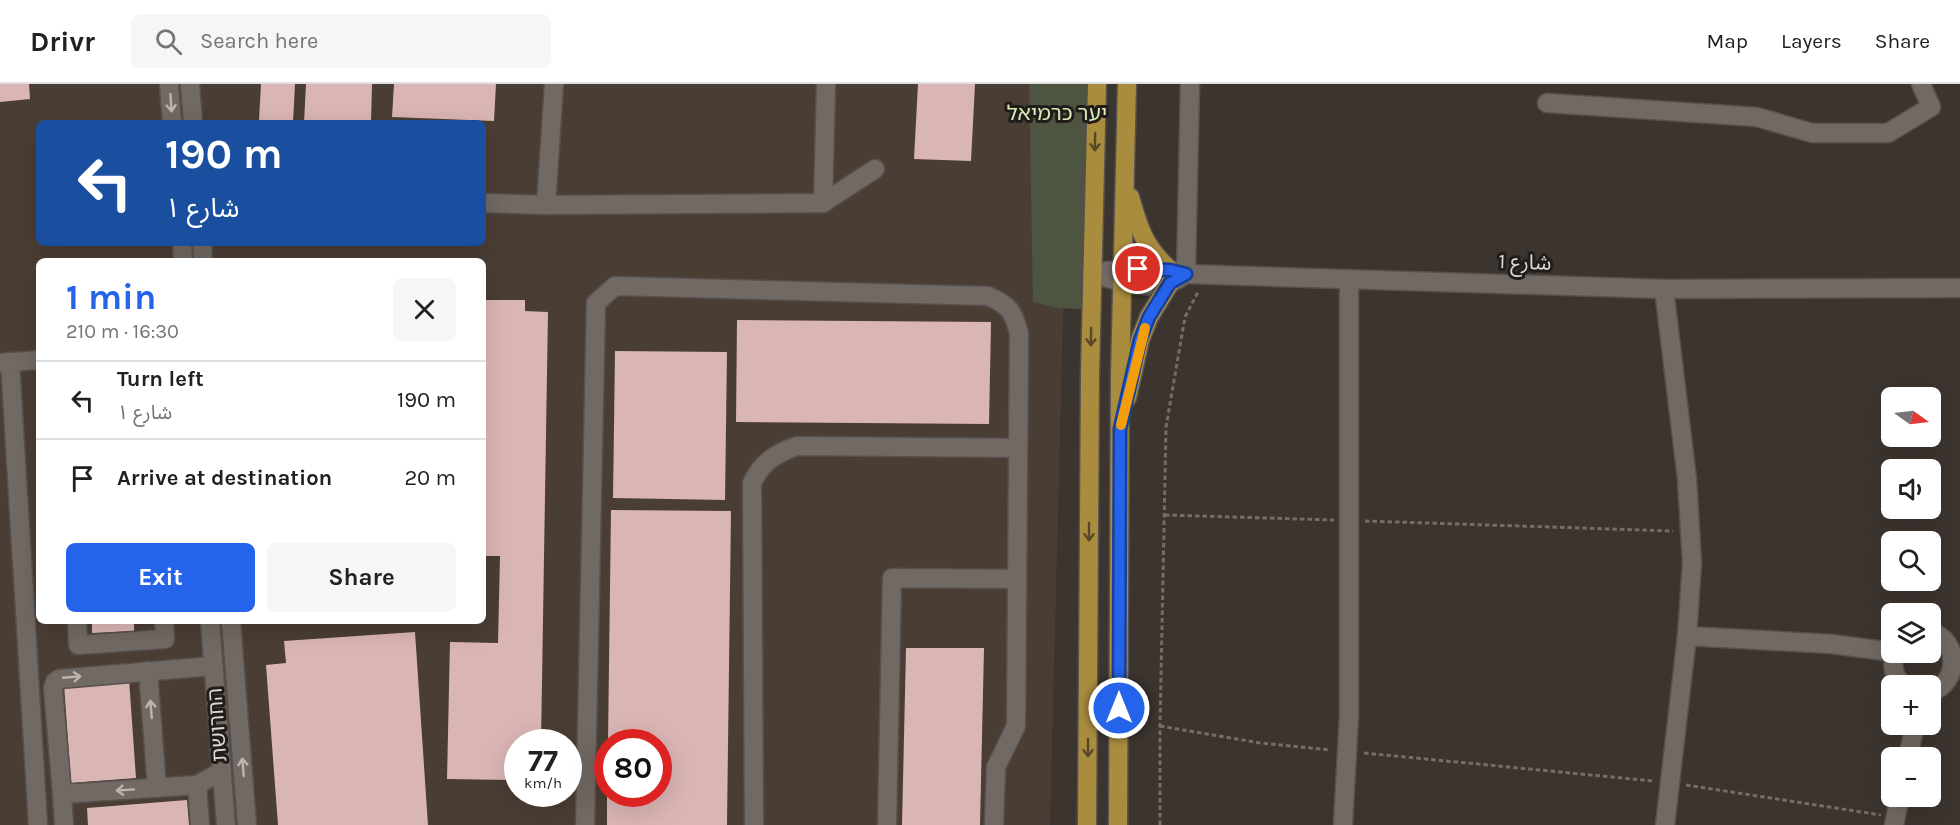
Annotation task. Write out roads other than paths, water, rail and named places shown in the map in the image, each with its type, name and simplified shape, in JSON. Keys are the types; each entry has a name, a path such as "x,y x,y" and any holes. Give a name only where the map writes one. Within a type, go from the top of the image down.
{"highway":[{"path":"1088,825 1090,375 1097,84"},
{"path":"1118,825 1120,429 1127,84"},
{"path":"1120,429 1140,340 1149,317 1175,276 1148,248 1140,231 1125,181"}],"street":[{"path":"169,84 172,120"},
{"path":"190,84 193,120"},
{"path":"546,205 554,84"},
{"path":"823,204 826,84"},
{"path":"1175,276 1190,84"},
{"path":"1547,103 1757,117 1812,134 1887,133 1931,107 1921,84"},
{"path":"486,203 823,204 875,169"},
{"name":"شارع 1","path":"1092,273 1123,276 1148,285 1175,276 1208,274 1664,289 1960,288"},
{"path":"1343,825 1349,716 1349,279"},
{"path":"585,825 596,303 615,286 988,296 1002,302 1015,316 1019,334 1016,726 996,767 994,825"},
{"path":"1664,289 1691,531 1691,594 1665,825"},
{"path":"36,360 5,362 38,825"},
{"path":"754,825 752,483 758,470 767,460 781,451 797,446 1018,448"},
{"path":"887,825 892,578 1017,579"},
{"path":"77,624 78,645 165,639 164,624"},
{"name":"החרושת","path":"210,624 226,825"},
{"name":"החרושת","path":"231,624 247,825"},
{"path":"1687,636 1832,644 1881,650"},
{"path":"1941,638 1950,646 1954,656 1956,678 1941,687"},
{"path":"64,825 53,688 55,682 59,679 213,666"},
{"path":"148,672 157,788"},
{"path":"62,794 197,785 222,771"},
{"path":"197,785 200,825"}],"park label":[{"name":"יער כרמיאל","path":"1057,113"}]}
